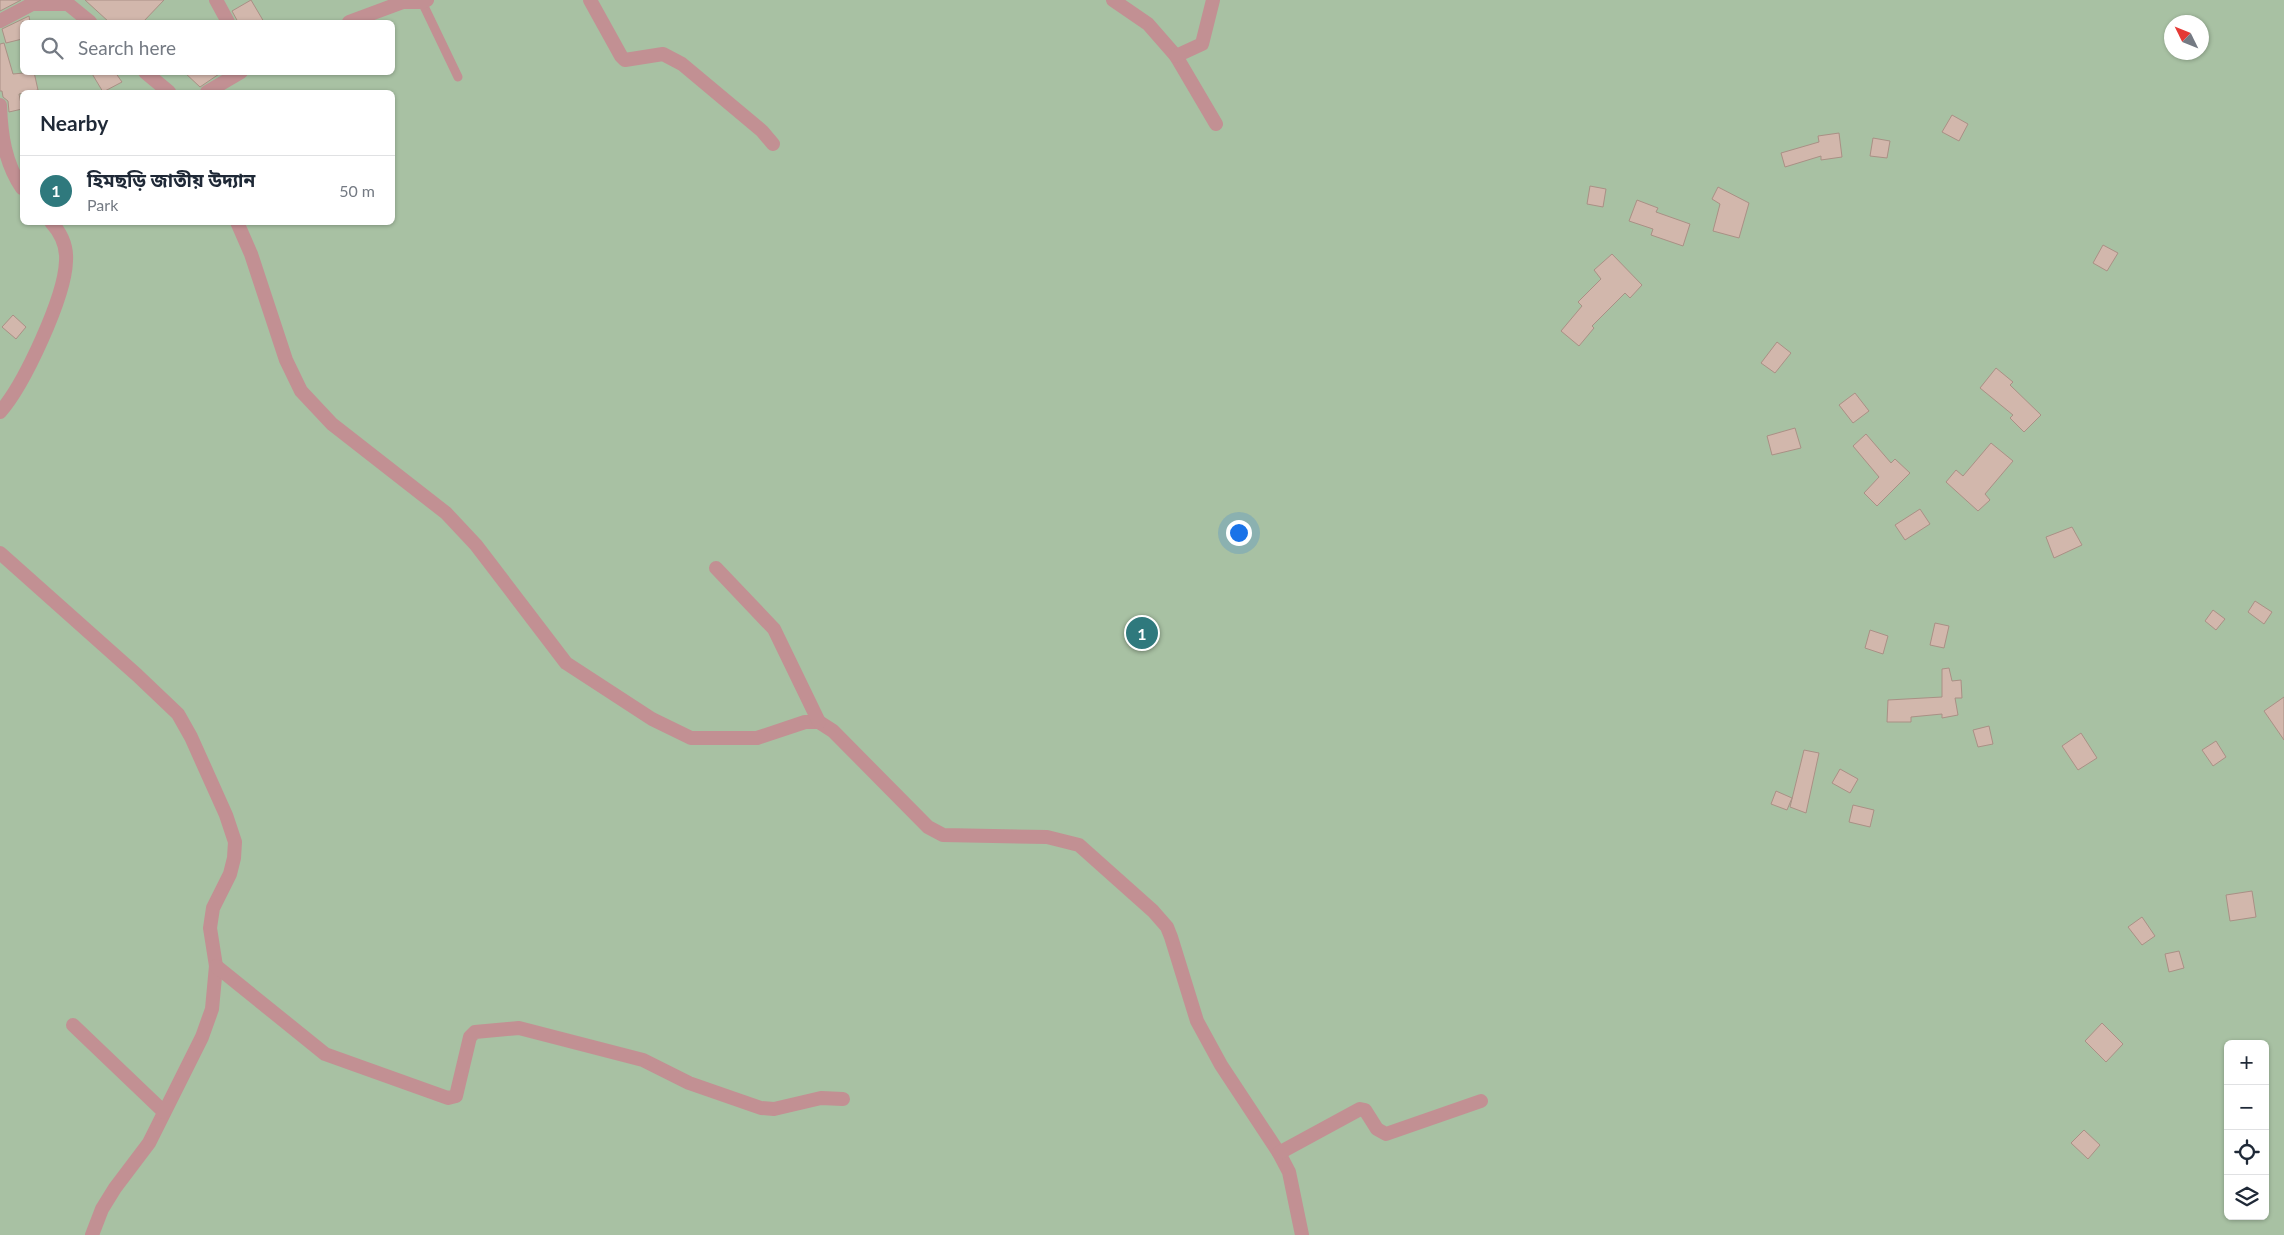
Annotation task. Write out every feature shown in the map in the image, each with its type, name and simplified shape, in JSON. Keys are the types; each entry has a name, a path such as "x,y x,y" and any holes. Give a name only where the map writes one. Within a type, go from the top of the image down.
{"street":[{"path":"216,0 227,20"},
{"path":"590,0 625,60 663,54 682,64 774,144"},
{"path":"1113,0 1148,24 1176,56 1216,124"},
{"path":"1176,56 1202,44 1213,0"},
{"path":"354,20 403,1 425,1"},
{"path":"0,21 32,4 68,4 88,20"},
{"path":"149,75 167,90"},
{"path":"210,90 236,75"},
{"path":"0,106 1,128 6,156 20,184"},
{"path":"0,412 14,394 35,354 65,273 66,259 63,241 53,225"},
{"path":"238,225 251,254 286,360 301,391 332,424 446,514 476,545 566,663 652,718 691,738 757,738 805,722 819,722"},
{"path":"0,553 178,714 191,736 226,815 235,842 230,874 213,908 210,928 216,966 212,1009 202,1038 149,1143 115,1188 102,1209 92,1235"},
{"path":"716,568 774,629 819,722 833,731 928,827 943,835 1047,837 1079,845 1153,911 1167,927 1197,1021 1221,1066 1279,1153 1289,1172 1302,1235"},
{"path":"216,966 325,1054 448,1098 456,1096 470,1037 475,1032 519,1028 643,1060 689,1083 761,1108 774,1110 821,1098 843,1099"},
{"path":"73,1025 164,1112"},
{"path":"1279,1153 1360,1109 1365,1110 1378,1128 1386,1134 1481,1101"}],"lane":[{"path":"425,1 458,77"}],"green space":[{"path":"0,0 2284,0 2284,1235 0,1235"}],"building":[{"path":"0,0 21,0 0,11"},
{"path":"85,0 164,0 145,20 107,20"},
{"path":"251,0 263,20 237,20 232,11"},
{"path":"29,16 30,20 21,20"},
{"path":"20,20 20,40 6,43 2,29"},
{"path":"4,43 13,74 35,75 38,90 20,90 20,109 9,112 8,101 3,97 2,91 0,91 0,44"},
{"path":"93,75 117,75 122,82 107,90 102,90"},
{"path":"187,75 218,75 200,87"},
{"path":"1952,115 1968,124 1959,141 1942,132"},
{"path":"1839,133 1842,157 1821,160 1821,156 1785,167 1781,153 1819,142 1818,136"},
{"path":"1873,138 1890,141 1887,158 1870,156"},
{"path":"1590,186 1606,189 1603,207 1587,204"},
{"path":"1718,187 1749,203 1739,238 1713,231 1720,204 1712,199"},
{"path":"1637,200 1658,208 1656,212 1690,224 1683,246 1651,235 1653,229 1629,221"},
{"path":"2103,245 2118,253 2107,271 2093,263"},
{"path":"1612,254 1642,285 1630,298 1625,293 1592,326 1594,328 1579,346 1561,331 1582,306 1578,302 1601,279 1594,270"},
{"path":"13,315 26,327 16,339 2,327"},
{"path":"1777,342 1791,353 1775,373 1761,363"},
{"path":"1996,368 2013,382 2010,385 2041,415 2024,432 2010,418 2013,415 1980,388"},
{"path":"1855,393 1869,411 1853,423 1839,405"},
{"path":"1795,428 1801,448 1772,455 1767,436"},
{"path":"1866,434 1891,463 1895,459 1910,473 1877,506 1864,493 1879,477 1853,446"},
{"path":"1991,443 2013,461 1985,494 1990,500 1978,511 1946,482 1956,470 1963,476"},
{"path":"1920,509 1930,524 1905,540 1895,525"},
{"path":"2072,527 2082,545 2054,558 2046,537"},
{"path":"2255,601 2272,612 2264,624 2248,612"},
{"path":"2213,610 2225,619 2216,630 2205,621"},
{"path":"1935,623 1949,626 1944,648 1930,645"},
{"path":"1870,630 1888,636 1883,654 1865,648"},
{"path":"1949,668 1952,681 1961,680 1962,698 1955,698 1958,715 1942,718 1942,714 1911,717 1911,722 1887,722 1888,700 1942,697 1942,669"},
{"path":"2284,697 2284,740 2264,711"},
{"path":"1989,726 1993,744 1978,747 1973,730"},
{"path":"2081,733 2097,758 2078,770 2062,746"},
{"path":"2216,741 2226,757 2213,766 2202,750"},
{"path":"1804,750 1819,753 1806,813 1790,807"},
{"path":"1840,769 1858,779 1850,793 1832,783"},
{"path":"1776,791 1792,798 1787,810 1771,804"},
{"path":"1853,805 1874,810 1870,827 1849,822"},
{"path":"2252,891 2256,917 2230,921 2226,895"},
{"path":"2142,917 2155,936 2142,945 2128,927"},
{"path":"2179,951 2184,968 2169,972 2165,954"},
{"path":"2102,1023 2123,1044 2106,1062 2085,1041"},
{"path":"2084,1130 2100,1145 2088,1159 2071,1143"}],"place":[{"name":"হিমছড়ি জাতীয় উদ্যান","path":"1142,633"}]}
